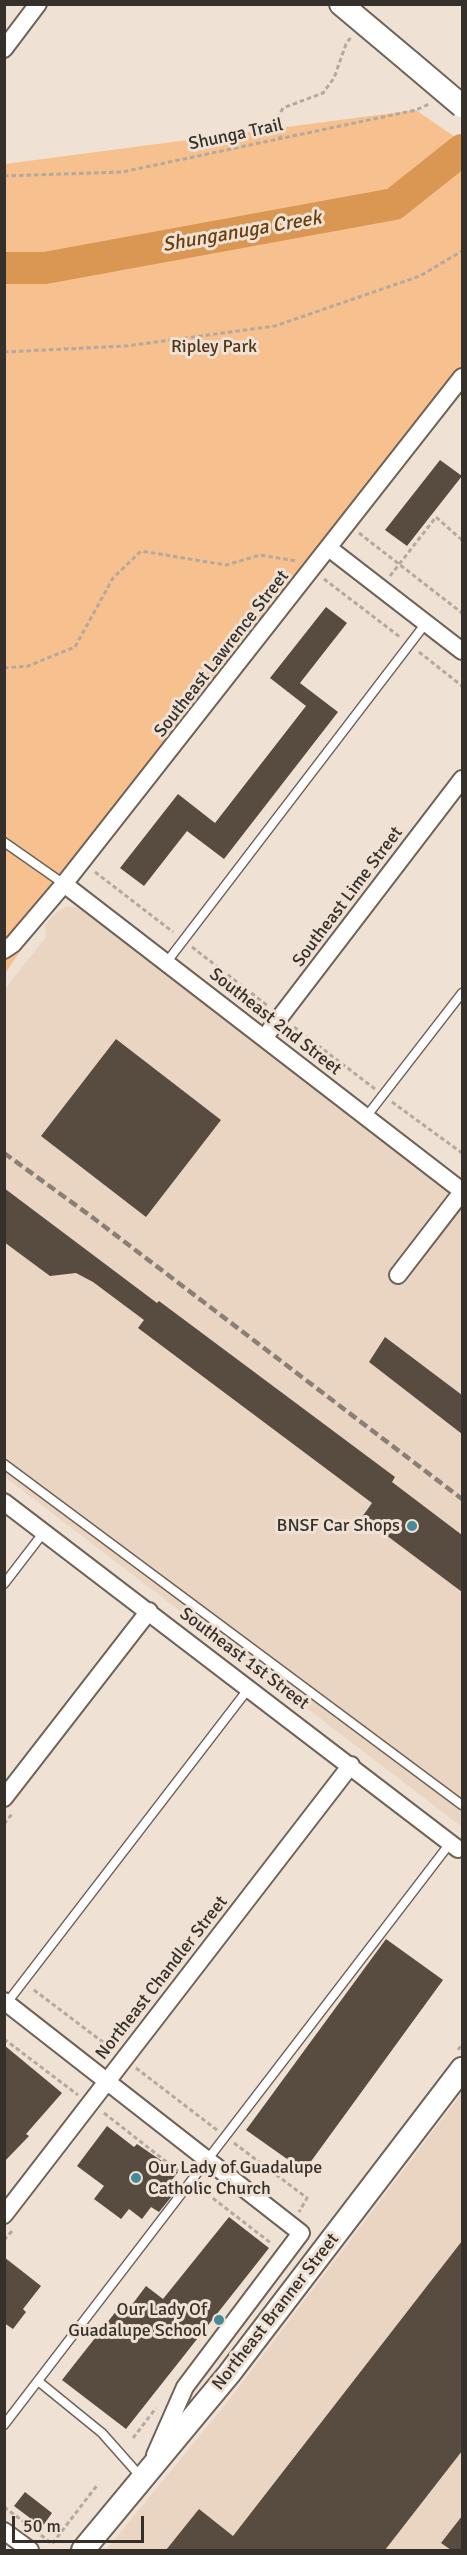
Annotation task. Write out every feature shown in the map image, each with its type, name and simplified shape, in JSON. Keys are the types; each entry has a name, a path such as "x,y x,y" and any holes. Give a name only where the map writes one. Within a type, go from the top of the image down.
{"main road":[{"path":"341,4 462,106"},
{"name":"Northeast Branner Street","path":"83,2550 229,2374 462,2069"}],"street":[{"path":"4,49 38,4"},
{"name":"Southeast Lawrence Street","path":"4,950 13,944 64,884 330,549 462,377"},
{"path":"330,549 462,651"},
{"name":"Southeast Lime Street","path":"264,1038 462,778"},
{"name":"Southeast 2nd Street","path":"64,884 462,1191"},
{"path":"398,1275 462,1191"},
{"name":"Southeast 1st Street","path":"4,1502 455,1846"},
{"path":"4,1798 148,1611"},
{"name":"Northeast Chandler Street","path":"4,2215 351,1765"},
{"path":"5,2003 301,2233 185,2387 145,2477"},
{"path":"4,2530 30,2550"}],"lane":[{"path":"166,963 426,623"},
{"path":"4,842 64,884"},
{"path":"366,1117 462,993"},
{"path":"4,1464 462,1805"},
{"path":"4,1584 44,1532"},
{"path":"5,2003 249,1688"},
{"path":"4,2425 207,2161 455,1846"},
{"path":"38,2381 102,2433 145,2477"}],"path":[{"path":"282,140 276,120 283,108 323,93 334,78 346,44 353,36"},
{"name":"Shunga Trail","path":"4,176 122,172 416,110 437,99"},
{"path":"4,352 126,346 274,326 420,276 462,251"},
{"path":"380,588 436,517 462,540"},
{"path":"348,525 462,613"},
{"path":"4,668 27,666 75,646 113,578 141,551 226,565 260,555 297,561 314,569 462,686"},
{"path":"23,1982 307,2198"},
{"path":"4,2038 76,2094 92,2102"},
{"path":"4,2507 52,2544 98,2484"}],"shaded area":[{"path":"67,906 79,908 462,1204 462,1827 5,1477 4,990 46,937 45,925 55,913"},
{"path":"462,2093 462,2550 106,2550 229,2400"}],"green space":[{"name":"Ripley Park","path":"416,110 462,142 462,367 64,884 5,974 5,164"}],"building":[{"path":"440,460 462,476 407,546 385,530"},
{"path":"326,607 347,623 300,683 338,712 224,859 187,831 144,886 120,868 178,794 215,823 306,706 270,678"},
{"path":"116,1039 221,1120 146,1217 41,1136"},
{"path":"4,1188 395,1477 392,1482 462,1535 462,1592 362,1517 372,1503 138,1328 144,1320 93,1282 76,1273 50,1276 4,1242"},
{"path":"385,1337 462,1395 462,1434 369,1362"},
{"path":"386,1939 443,1980 304,2171 246,2130"},
{"path":"4,2045 62,2093 26,2134 29,2136 4,2162"},
{"name":"Our Lady of Guadalupe Catholic Church","path":"107,2126 134,2147 137,2144 178,2172 168,2185 176,2191 159,2212 151,2207 142,2219 129,2209 121,2219 94,2199 104,2186 77,2166"},
{"path":"229,2217 269,2248 126,2429 62,2380 121,2305 128,2310 146,2286 163,2299"},
{"path":"462,2241 462,2451 385,2550 166,2550 199,2509 233,2536"},
{"path":"4,2257 41,2286 23,2309 26,2312 13,2329 4,2323"},
{"path":"25,2492 52,2513 42,2527 14,2506"},
{"path":"462,2516 462,2550 451,2550 441,2543"}],"waterway":[{"name":"Shunganuga Creek","path":"4,268 45,268 394,204 462,150"}],"railway":[{"path":"4,1153 92,1217 462,1499"}],"place":[{"name":"BNSF Car Shops","path":"412,1526"},
{"name":"Our Lady of Guadalupe Catholic Church","path":"136,2178"},
{"name":"Our Lady Of Guadalupe School","path":"219,2320"}]}
